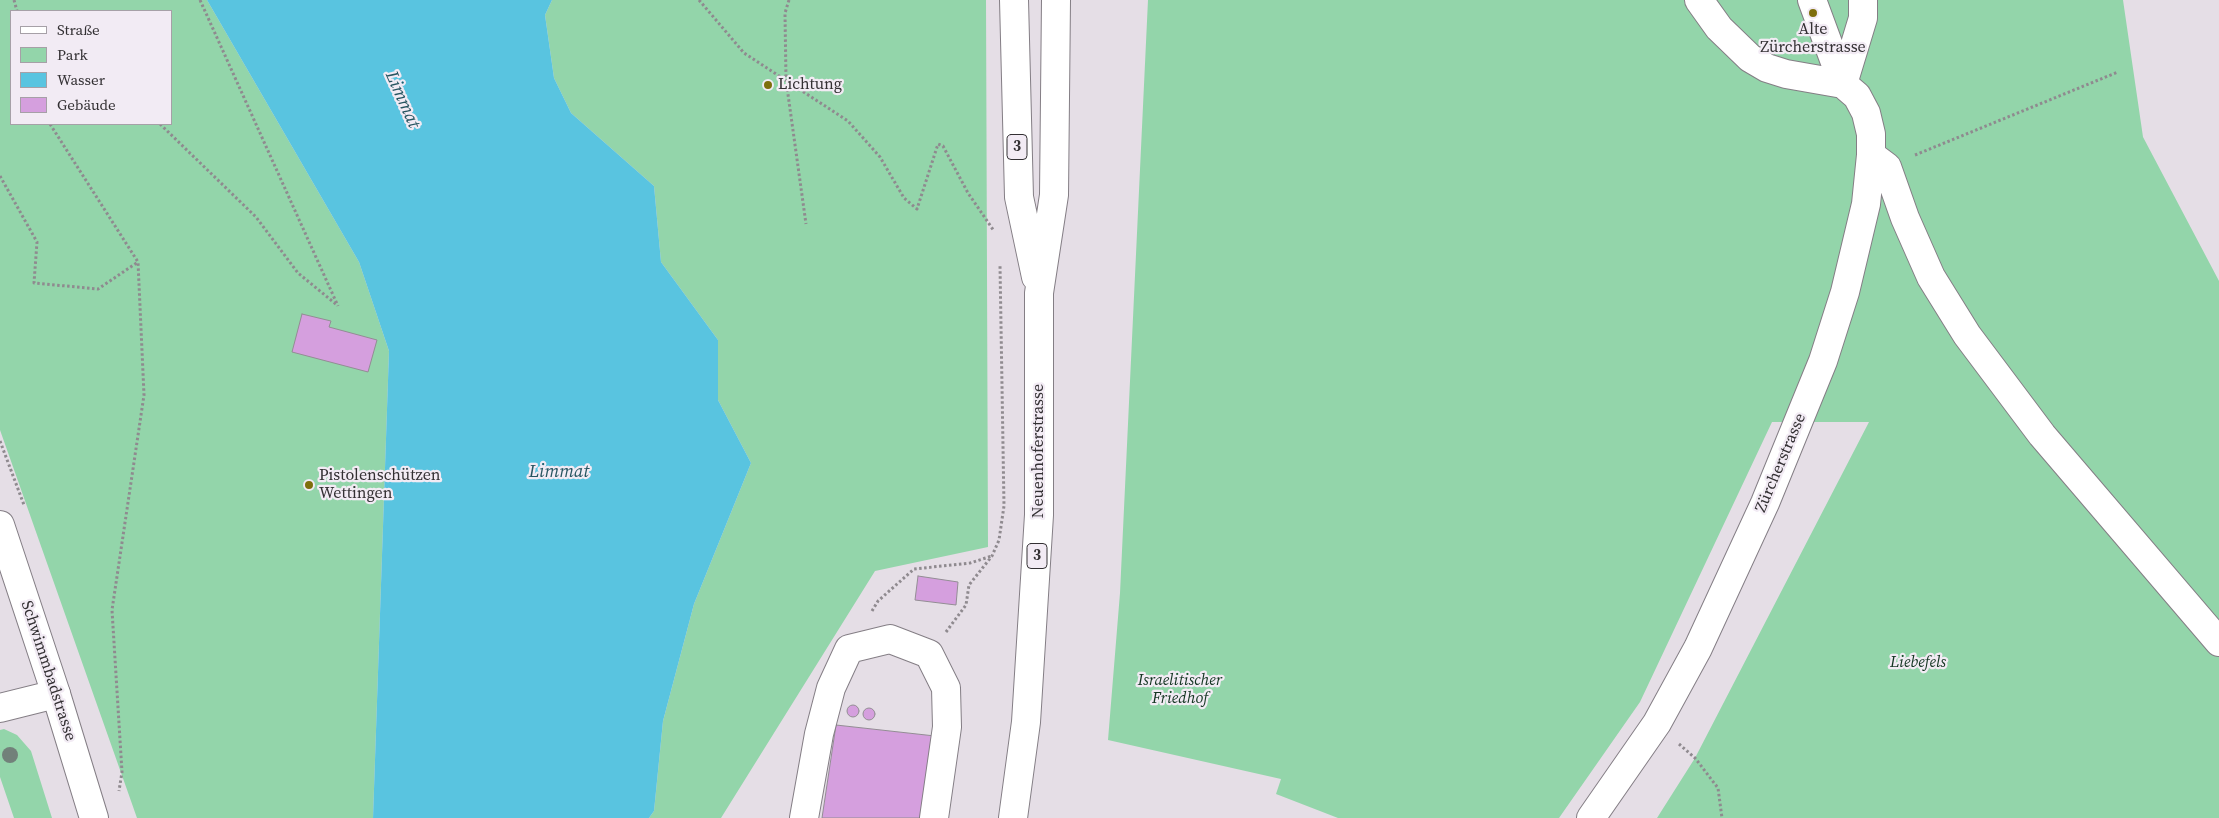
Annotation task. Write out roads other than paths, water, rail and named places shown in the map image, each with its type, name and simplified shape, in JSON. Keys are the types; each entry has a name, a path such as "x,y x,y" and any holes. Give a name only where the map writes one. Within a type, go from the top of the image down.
{"main road":[{"name":"Neuenhoferstrasse","path":"1014,0 1019,197 1039,293"},
{"name":"Neuenhoferstrasse","path":"1013,818 1026,722 1040,515 1039,293 1054,195 1056,0"},
{"path":"1699,0 1719,28 1750,58 1767,68 1786,74 1843,84"},
{"path":"1812,0 1843,84"},
{"path":"1843,84 1863,18 1863,0"},
{"name":"Zürcherstrasse","path":"1591,818 1657,723 1698,648 1765,504 1823,361 1845,292 1866,204 1879,161 1862,104 1851,89 1843,84"},
{"path":"1879,161 1931,277 1967,335 2042,435 2219,642"},
{"name":"Schwimmbadstrasse","path":"0,525 56,694 93,814"},
{"path":"804,818 819,734 828,698 849,649 890,639 930,654 946,688 947,727 934,818"},
{"path":"0,708 56,694"}],"water":[{"name":"Limmat","path":"207,0 552,0 545,15 554,78 571,113 654,186 661,262 718,340 718,400 751,463 694,604 663,721 654,811 649,818 373,818 389,351 359,262"}],"place":[{"name":"Alte Zürcherstrasse","path":"1813,13"},
{"name":"Lichtung","path":"768,85"},
{"name":"Pistolenschützen Wettingen","path":"309,485"}],"park label":[{"name":"Liebefels","path":"1918,663"},
{"name":"Israelitischer Friedhof","path":"1180,690"}]}
